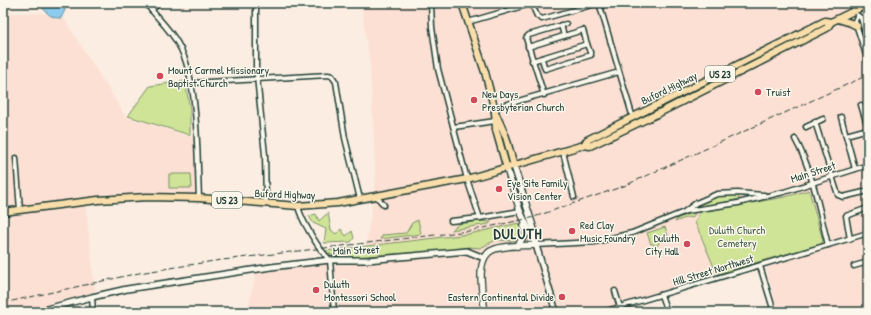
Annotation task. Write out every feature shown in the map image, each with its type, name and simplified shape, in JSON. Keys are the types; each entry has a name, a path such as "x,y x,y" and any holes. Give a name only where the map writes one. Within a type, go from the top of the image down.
{"main road":[{"path":"462,3 494,110 504,131 537,239 536,245"},
{"name":"Buford Highway","path":"584,146 587,140 660,105 825,21 831,22 856,13 868,4"},
{"path":"838,19 851,22 857,26"},
{"name":"Buford Highway","path":"3,212 98,200 147,197 199,198 298,206 338,203 467,179 507,169 584,146 590,146 759,63 827,28 831,22"},
{"path":"759,63 759,58 769,50"},
{"path":"703,91 706,86 721,78 722,73"},
{"path":"633,126 635,122 654,111 660,105"},
{"path":"494,110 494,120 498,138 520,211 536,245"},
{"path":"604,139 608,133 626,126 632,118"},
{"path":"517,246 525,235 524,220"},
{"path":"485,312 481,272 484,258 494,249 536,245"}],"street":[{"path":"146,3 177,42 182,52 191,82 199,198"},
{"path":"151,10 160,3"},
{"path":"256,3 255,50 265,155 266,204"},
{"path":"431,3 436,54 467,179 480,218"},
{"path":"468,22 530,4 537,16 542,19 599,3 632,118"},
{"path":"853,3 856,13 860,18 868,43"},
{"path":"856,13 855,21 868,60"},
{"path":"544,95 532,62 527,36 566,24"},
{"path":"561,25 564,36"},
{"path":"528,47 583,30 591,55 545,69 542,59"},
{"path":"532,62 587,44"},
{"path":"494,110 619,72"},
{"path":"191,82 332,76 336,82 346,138 360,199"},
{"path":"846,135 868,129 861,105"},
{"path":"841,117 855,168"},
{"path":"806,127 823,119"},
{"path":"454,127 494,120"},
{"path":"815,122 840,196 868,191"},
{"path":"795,139 802,152 812,182 828,245"},
{"path":"563,152 574,197"},
{"path":"16,158 20,210"},
{"name":"Main Street","path":"684,212 784,192 868,165"},
{"path":"740,193 743,201"},
{"name":"Main Street","path":"684,212 696,203 717,194 740,193 764,195"},
{"path":"376,196 384,205"},
{"path":"298,206 304,221 324,255 330,260 334,312"},
{"path":"850,238 846,216 868,208"},
{"path":"451,221 520,211"},
{"path":"556,312 536,245 600,241 647,229 684,212"},
{"name":"Hill Street Northwest","path":"603,312 868,233"},
{"name":"Main Street","path":"35,312 92,296 235,272 330,260 367,260 467,251 484,258"},
{"path":"854,266 868,263"},
{"path":"760,266 774,312"},
{"path":"615,291 620,307"},
{"path":"662,295 667,312"},
{"path":"92,296 93,312"}],"shaded area":[{"path":"361,3 868,3 868,312 778,312 764,261 821,244 823,241 809,190 785,197 700,212 695,222 717,274 656,293 614,312 247,312 257,269 364,260 376,181 370,64"},
{"path":"8,13 61,14 126,117 195,138 197,200 162,199 85,203 96,299 45,312 3,312 3,131"}],"green space":[{"path":"185,81 190,109 190,135 128,116 150,86"},
{"path":"169,174 191,174 192,188 169,188"},
{"name":"Duluth Church Cemetery","path":"809,190 823,241 821,244 717,274 695,222 700,212 785,197"},
{"path":"716,195 738,195 739,199 714,205 696,206"},
{"path":"692,212 696,212 692,218 688,217 675,222 677,219"},
{"path":"328,213 331,230 336,234 341,229 346,236 352,231 354,238 351,242 324,243 326,229 313,223 309,216 316,214 319,221"},
{"path":"418,220 421,234 380,239 383,235 406,233 412,223"},
{"path":"479,221 491,222 489,224 451,230 459,224"},
{"path":"519,223 522,233 516,241 496,240 480,248 468,247 453,250 353,257 334,256 325,251 469,234"},
{"path":"665,227 668,236 667,240 660,241 657,246 651,244 647,233"}],"water":[{"path":"40,3 65,3 65,10 61,18 57,18 46,12"}],"railway":[{"path":"3,303 139,273 214,261 469,231 531,218 624,186 868,75"}],"place":[{"name":"Mount Carmel Missionary Baptist Church","path":"160,76"},
{"name":"Truist","path":"758,92"},
{"name":"New Days Presbyterian Church","path":"474,100"},
{"name":"Eye Site Family Vision Center","path":"499,189"},
{"name":"Red Clay Music Foundry","path":"572,231"},
{"name":"Duluth City Hall","path":"687,244"},
{"name":"Duluth Montessori School","path":"316,290"},
{"name":"Eastern Continental Divide","path":"562,297"}],"district":[{"name":"DULUTH","path":"518,233"}]}
